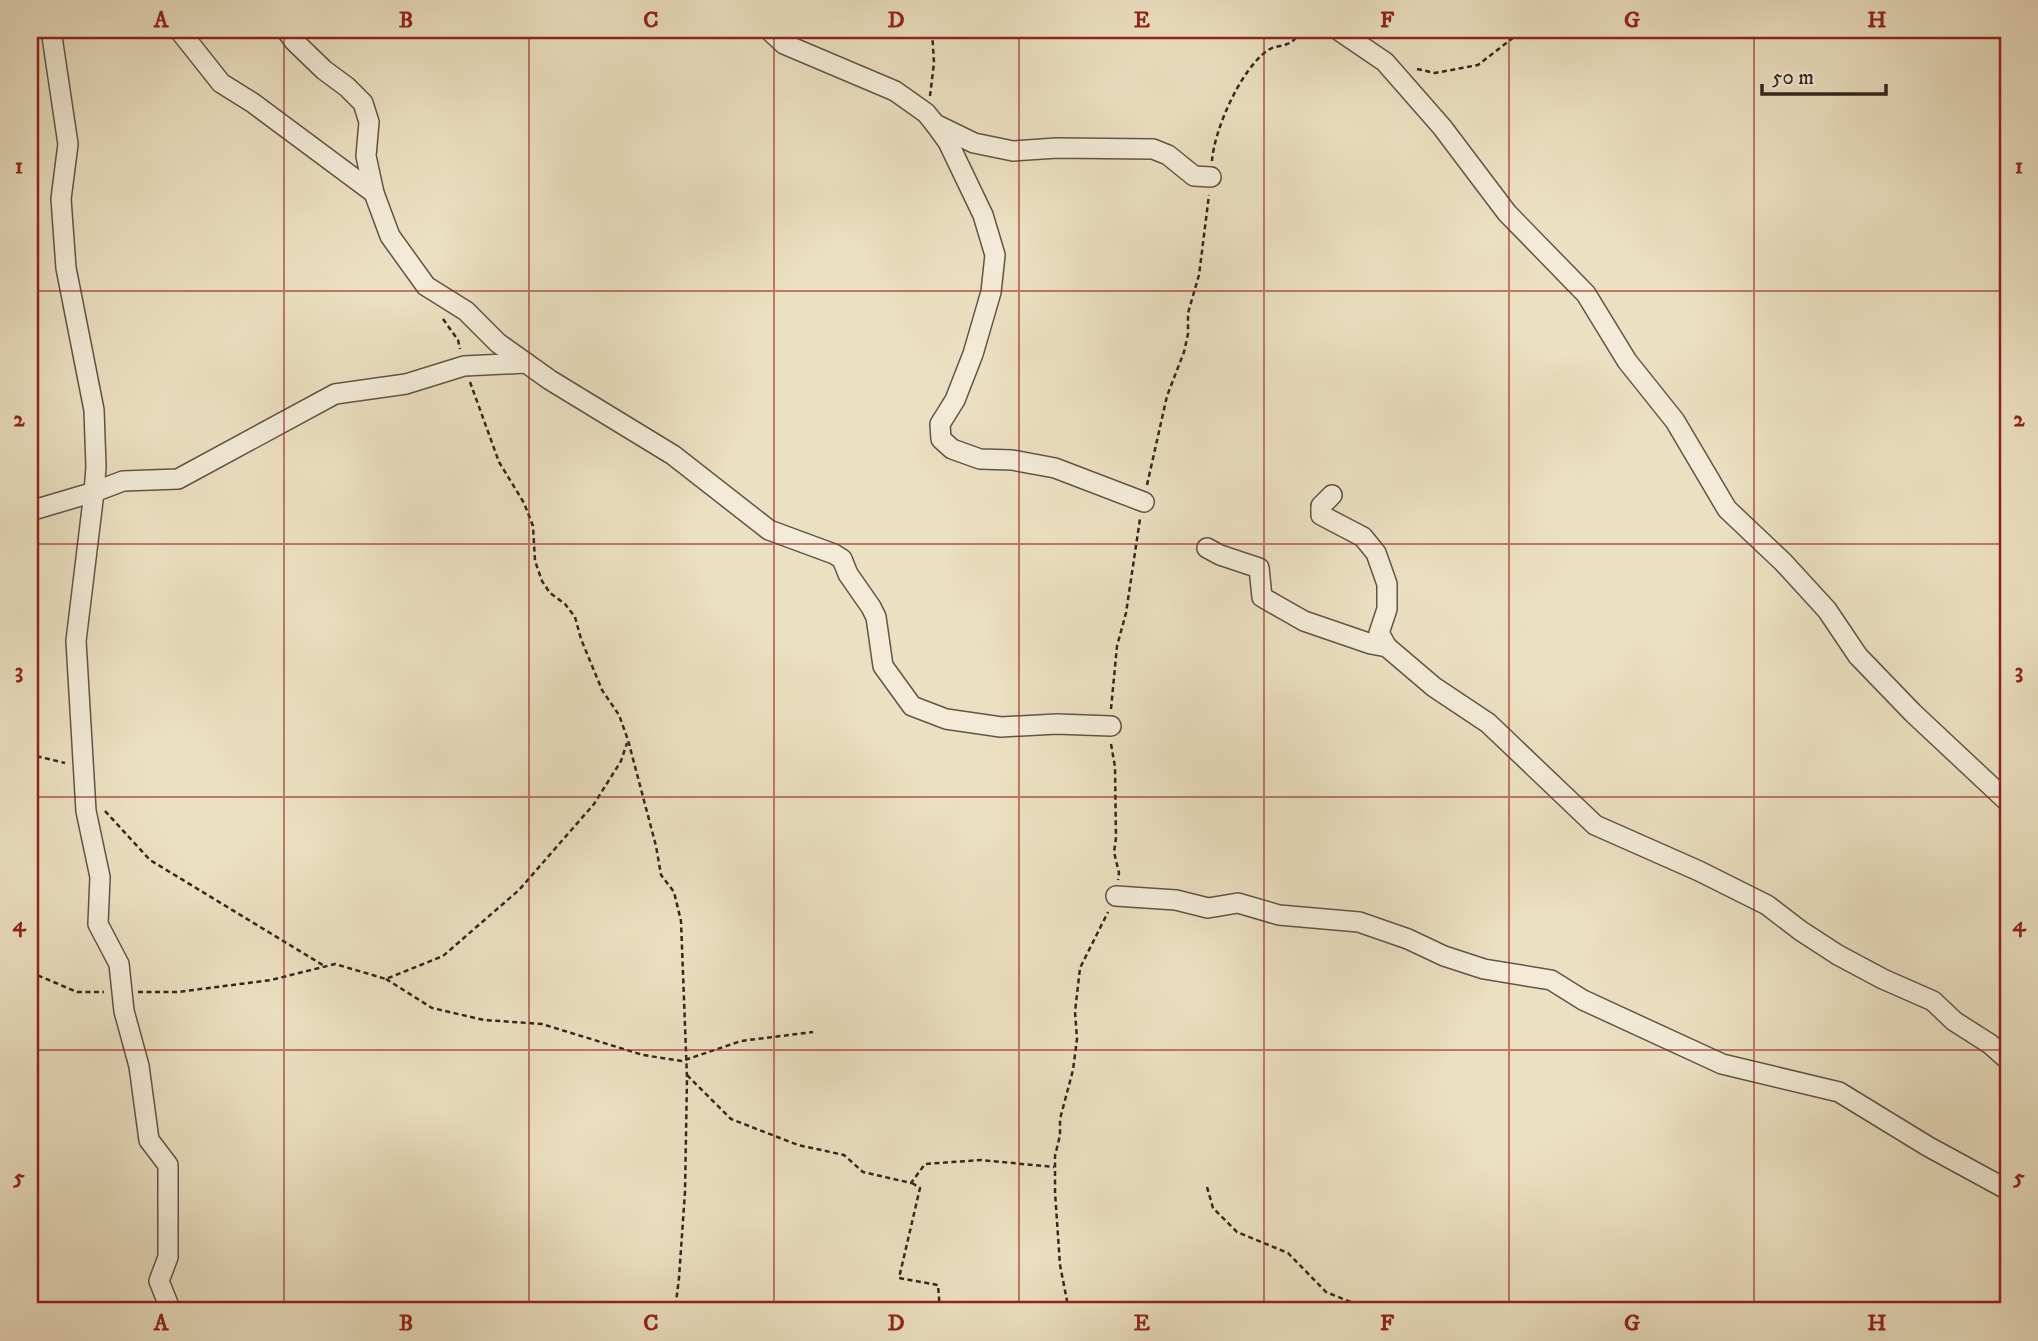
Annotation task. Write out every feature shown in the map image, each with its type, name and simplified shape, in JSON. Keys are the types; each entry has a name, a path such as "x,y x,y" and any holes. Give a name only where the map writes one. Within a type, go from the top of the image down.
{"street":[{"path":"51,30 68,144 61,199 66,268 94,410 96,467 76,641 86,811 100,877 98,923 119,964 124,1011 139,1066 149,1139 168,1165 168,1256 159,1281 171,1311"},
{"path":"179,30 221,83 253,103 374,193"},
{"path":"286,30 324,70 363,103 369,122 366,156 374,193 390,236 426,286 466,311 498,343 550,380 673,455 769,530 842,559 848,574 876,617 883,666 912,706 946,719 1001,727 1057,724 1111,726"},
{"path":"769,30 784,44 895,91 930,119 974,143 1013,151 1057,148 1153,149 1168,155 1194,176 1211,177"},
{"path":"1338,30 1385,62 1442,127 1507,213 1586,294 1627,361 1675,421 1727,509 1783,562 1827,610 1858,656 1913,713 2008,802"},
{"path":"930,119 948,142 983,215 995,255 991,292 973,354 955,400 940,424 941,439 952,449 980,459 1012,460 1055,468 1144,502"},
{"path":"30,511 123,481 178,479 335,394 406,384 464,366 526,363"},
{"path":"1332,495 1321,506 1321,515 1363,537 1376,553 1387,584 1387,609 1379,633 1387,648 1434,687 1488,723 1595,825 1699,871 1767,905 1838,955 1883,979 1933,1000 1954,1021 1990,1044 2008,1060"},
{"path":"1207,548 1259,568 1262,597 1277,607 1332,632 1387,648"},
{"path":"1115,896 1176,900 1208,908 1238,903 1279,915 1359,922 1484,969 1551,980 1583,1000 1722,1064 1839,1092 1929,1147 2008,1190"}],"path":[{"path":"930,119 934,62 932,30"},
{"path":"1069,1311 1060,1265 1055,1156 1060,1135 1060,1119 1073,1070 1080,968 1115,896 1119,873 1114,852 1115,767 1111,726 1117,646 1126,613 1144,502 1167,396 1188,334 1188,313 1199,275 1213,150 1241,79 1255,60 1270,48 1290,44 1303,30"},
{"path":"1385,62 1435,73 1478,65 1523,30"},
{"path":"439,315 458,340 464,366 499,462 524,503 533,526 535,561 542,581 550,593 565,604 575,617 590,662 603,690 620,715 662,875 674,892 681,921 687,1075 685,1192 675,1311"},
{"path":"386,979 443,956 519,890 594,804 621,761 628,740"},
{"path":"30,751 36,757 68,764 84,786 150,860 326,967"},
{"path":"30,972 77,992 178,992 271,980 335,964 386,979 432,1008 484,1020 542,1024 643,1055 682,1061 741,1041 813,1032"},
{"path":"687,1075 732,1119 798,1145 844,1155 863,1172 911,1183 920,1188 899,1278 939,1285 940,1311"},
{"path":"911,1183 925,1164 981,1160 1055,1167"},
{"path":"1207,1187 1213,1208 1237,1232 1288,1253 1326,1292 1373,1311"}]}
